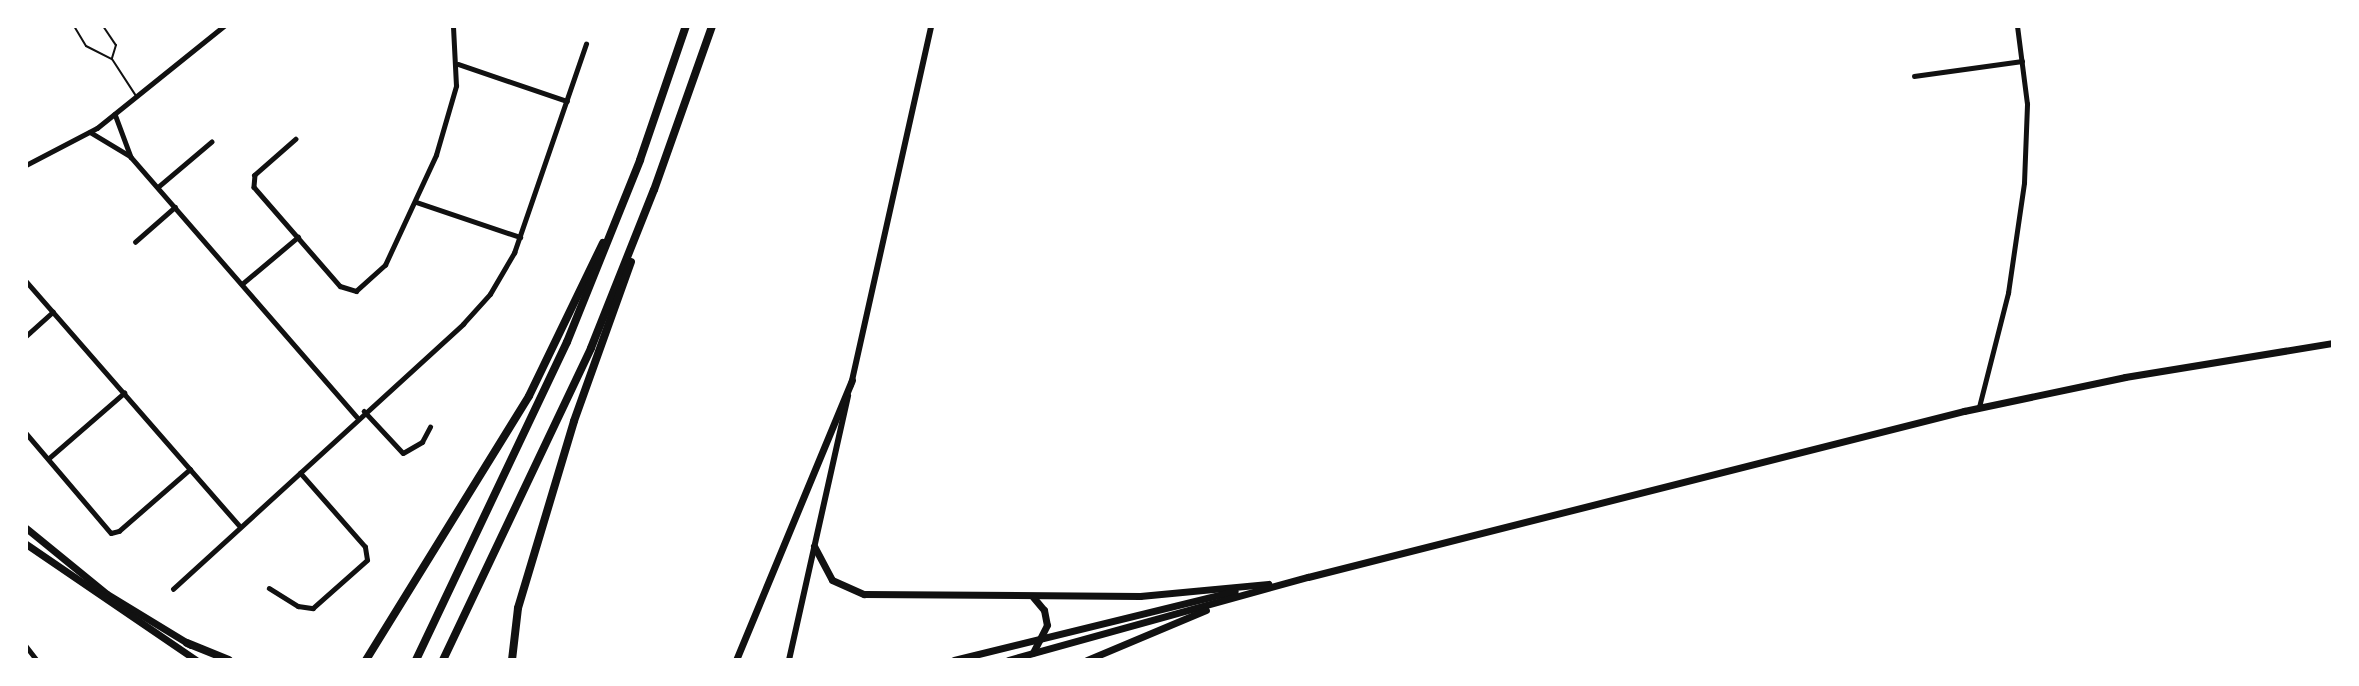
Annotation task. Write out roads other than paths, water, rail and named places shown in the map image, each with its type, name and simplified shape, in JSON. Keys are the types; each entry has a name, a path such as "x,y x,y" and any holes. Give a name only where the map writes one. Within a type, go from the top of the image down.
{"highway":[{"path":"416,660 528,430 620,213 686,26"},
{"path":"512,660 518,608 642,223 712,26"},
{"path":"366,660 529,396 620,213"},
{"path":"445,660 550,440 642,223"},
{"path":"187,643 229,660"}],"main road":[{"path":"789,660 931,26"},
{"path":"1008,660 1308,577 1979,408 2125,377 2333,344"},
{"path":"736,660 808,496 852,380"},
{"path":"26,528 97,588 219,660"},
{"path":"26,544 196,660"},
{"path":"814,546 832,580 858,593 1163,596 1268,584"},
{"path":"955,660 1045,635 1308,577"},
{"path":"1032,596 1046,615 1045,635 1033,653"},
{"path":"1087,660 1234,599"},
{"path":"955,660 976,660"}],"street":[{"path":"26,165 90,132 224,26"},
{"path":"296,139 253,182 298,237 350,292 383,268 416,202 451,112 458,64 453,26"},
{"path":"1979,408 2006,302 2021,207 2027,120 2017,26"},
{"path":"173,589 357,417 478,309 498,282 520,237 586,44"},
{"path":"1914,76 2022,61"},
{"path":"458,64 566,102"},
{"path":"115,114 131,156"},
{"path":"90,132 131,156 357,417"},
{"path":"158,187 211,142"},
{"path":"416,202 520,237"},
{"path":"135,242 175,208"},
{"path":"242,284 298,237"},
{"path":"26,281 240,526"},
{"path":"26,336 53,312"},
{"path":"48,460 124,393"},
{"path":"364,411 403,453 422,442 430,427"},
{"path":"26,433 106,530 119,531 190,469"},
{"path":"269,588 293,604 313,608 367,560 365,547 300,473"},
{"path":"26,646 37,660"}],"lane":[{"path":"74,26 86,46 112,59 136,97"},
{"path":"103,26 116,45 112,59"}]}
